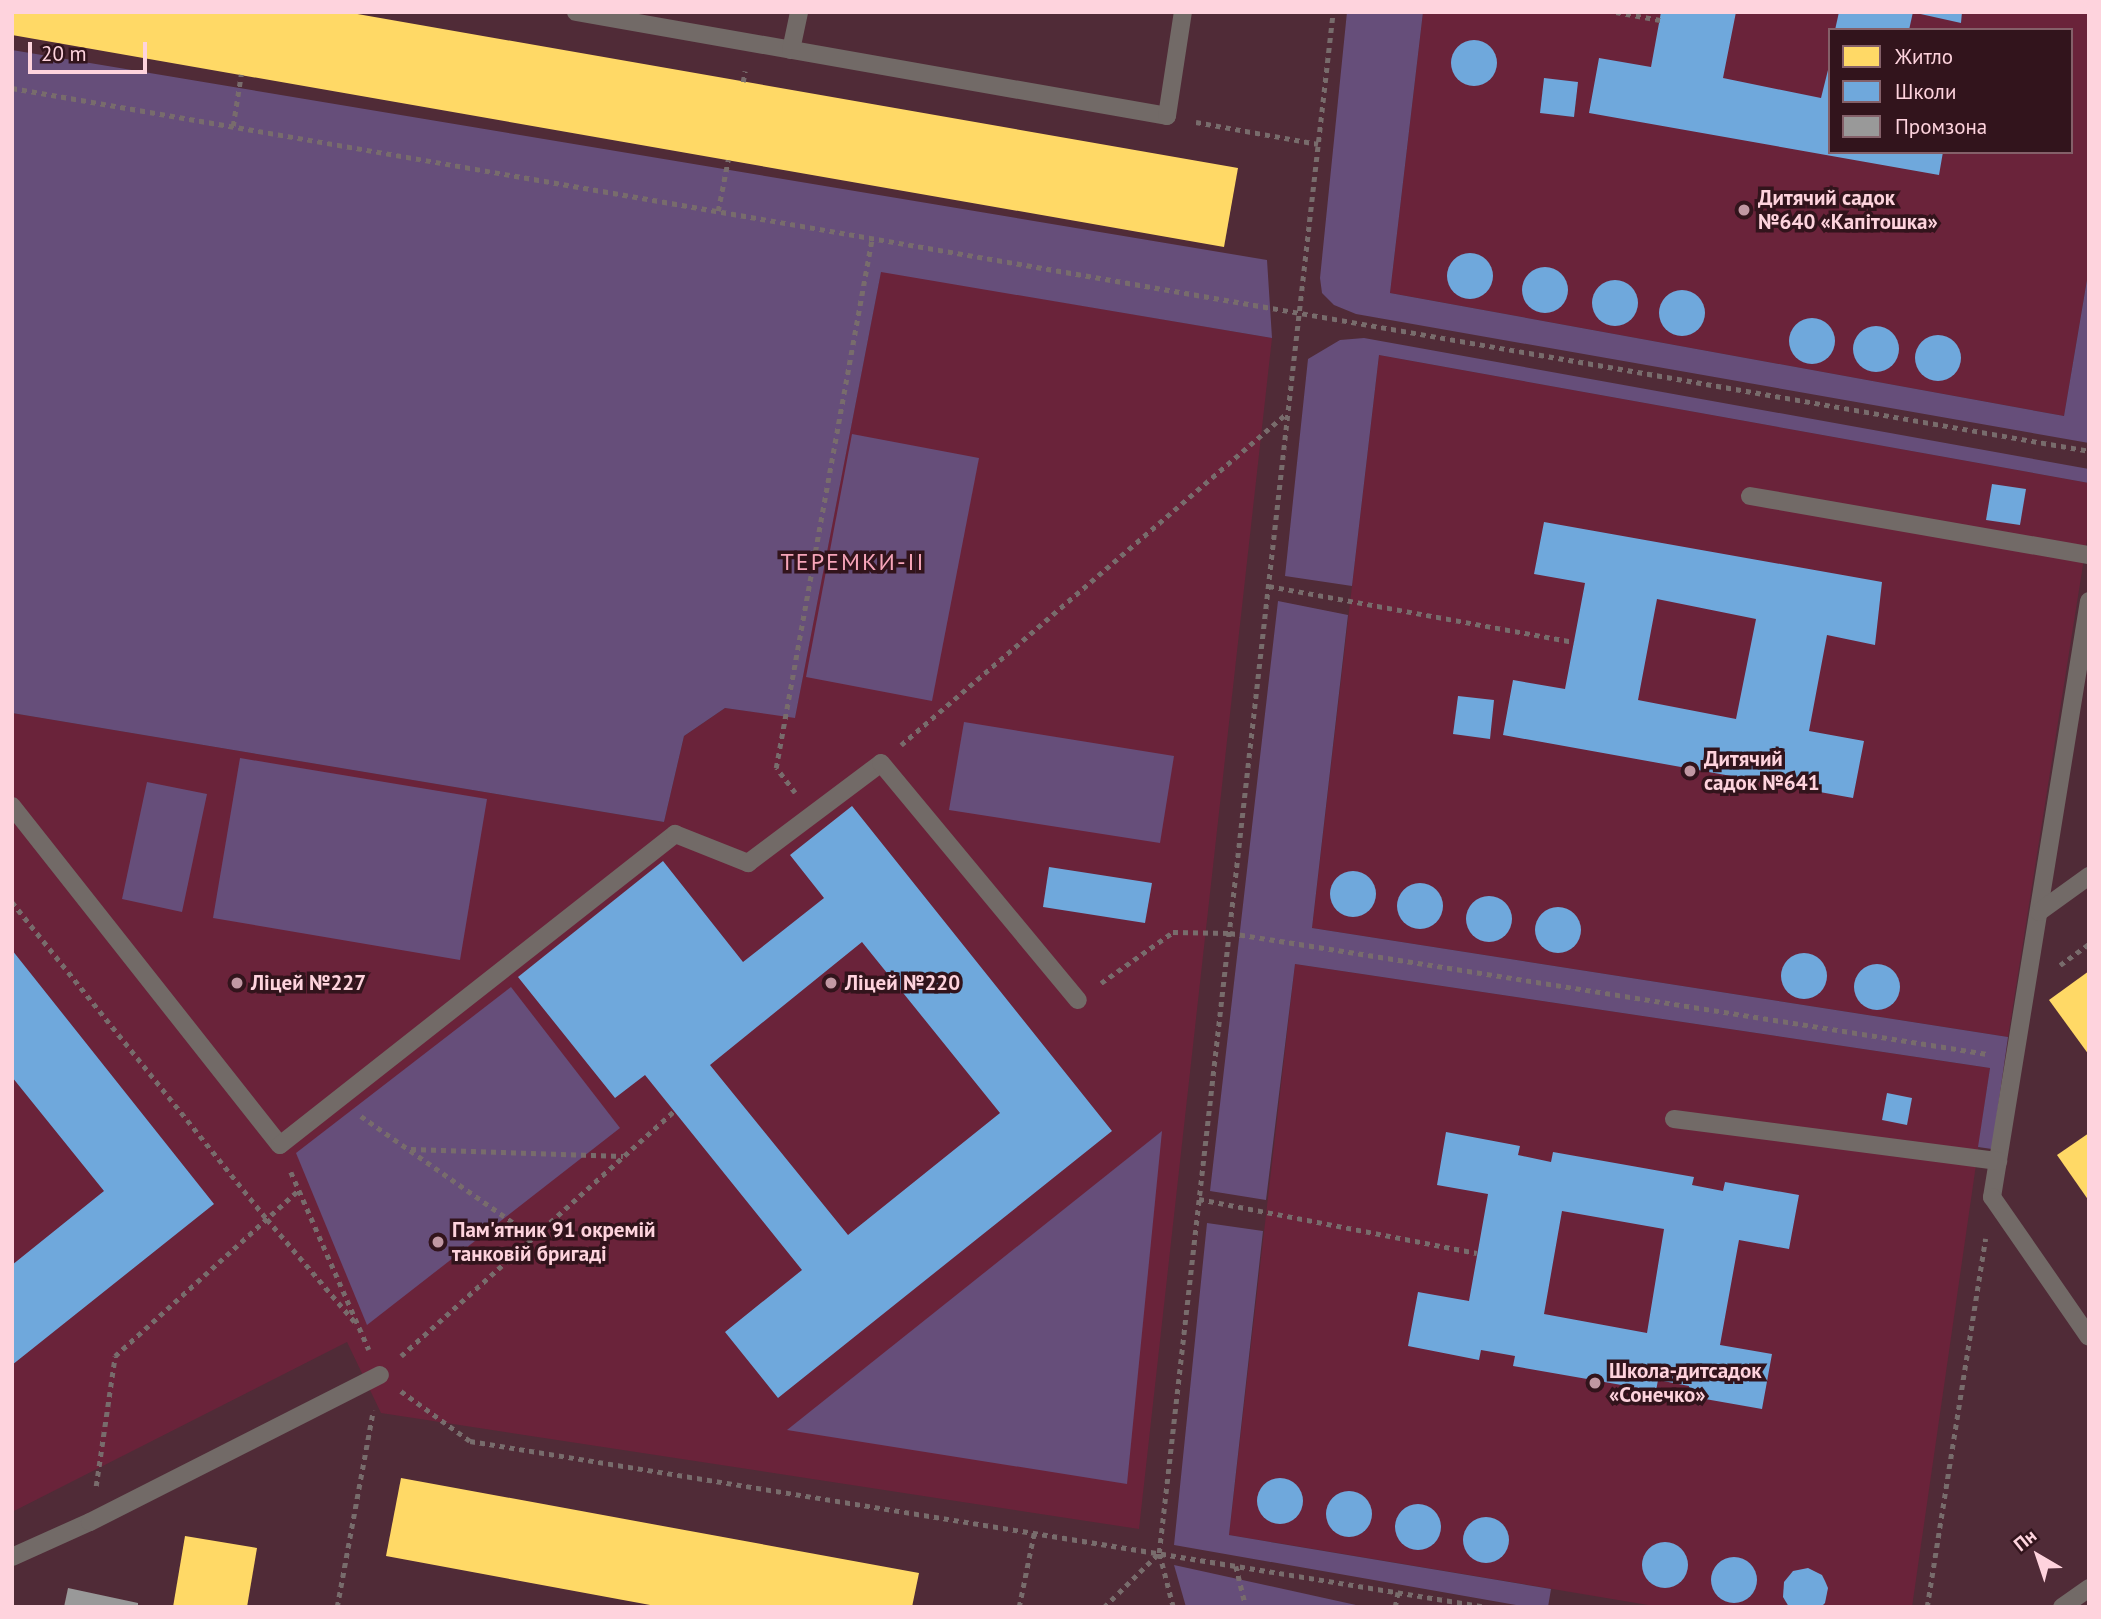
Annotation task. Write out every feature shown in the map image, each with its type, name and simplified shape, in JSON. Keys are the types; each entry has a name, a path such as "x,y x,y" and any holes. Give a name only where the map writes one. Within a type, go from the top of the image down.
{"lane":[{"path":"576,12 1167,116 1183,12"},
{"path":"790,50 799,12"},
{"path":"1750,496 2089,555"},
{"path":"2089,601 1992,1197 2089,1337"},
{"path":"12,806 280,1145 675,834 748,863 881,763 1078,1000"},
{"path":"2039,912 2089,876"},
{"path":"1674,1119 1998,1161"},
{"path":"12,1557 90,1522 380,1375"},
{"path":"2062,1607 2089,1588"}],"path":[{"path":"1173,1607 1159,1553 1333,12"},
{"path":"1616,12 1660,20"},
{"path":"232,126 241,75"},
{"path":"12,88 2089,451"},
{"path":"1167,116 1318,144"},
{"path":"718,211 728,160"},
{"path":"811,815 776,768 872,238"},
{"path":"881,763 1288,413"},
{"path":"1269,586 1574,642"},
{"path":"12,902 267,1219 358,1325"},
{"path":"1078,1000 1173,932 1230,933 2015,1059"},
{"path":"338,1100 534,1237"},
{"path":"337,1607 380,1375 674,1111"},
{"path":"280,1145 380,1375 470,1441 1487,1607"},
{"path":"408,1149 624,1156"},
{"path":"90,1522 115,1356 299,1190"},
{"path":"1927,1607 1992,1197"},
{"path":"1199,1199 1477,1253"},
{"path":"1019,1607 1034,1533"},
{"path":"1104,1607 1159,1553"},
{"path":"1236,1566 1246,1607"},
{"path":"1395,1607 1398,1592"}],"shaded area":[{"path":"1347,12 1423,12 1390,293 2064,416 2089,268 2089,443 1356,314 1334,305 1322,293 1320,278"},
{"name":"Дитячий садок №640 «Капітошка»","path":"1423,12 2089,12 2089,268 2064,416 1390,293"},
{"path":"12,50 1267,260 1272,338 881,272 795,718 725,708 684,736 664,822 12,713"},
{"name":"Ліцей №220","path":"881,271 1272,338 1139,1529 381,1413 347,1342 12,1512 12,713 664,822 684,736 725,708 795,717"},
{"path":"1364,338 2089,469 2089,483 1379,355 1352,586 1285,576 1308,359 1340,340"},
{"name":"Дитячий садок №641","path":"1379,355 2089,483 2089,527 2008,1037 1312,928"},
{"path":"852,434 979,458 932,701 806,677"},
{"path":"1278,601 1348,615 1312,928 2008,1037 1992,1149 1978,1147 1990,1068 1295,964 1266,1200 1210,1191"},
{"path":"964,722 1174,756 1160,843 949,810"},
{"path":"240,758 487,799 460,960 213,918"},
{"path":"147,782 207,794 182,912 122,899"},
{"name":"Школа-дитсадок «Сонечко»","path":"1295,964 1990,1068 1912,1607 1660,1607 1229,1535"},
{"path":"511,987 620,1128 367,1325 296,1153"},
{"path":"1162,1131 1127,1484 787,1430"},
{"path":"1207,1223 1263,1231 1229,1535 1551,1589 1548,1607 1527,1607 1174,1545"},
{"path":"1174,1565 1365,1607 1186,1607"}],"building: Житло":[{"path":"12,12 346,12 1238,168 1224,247 12,35"},
{"path":"2089,971 2089,1055 2049,1000"},
{"path":"2089,1133 2089,1201 2057,1155"},
{"path":"401,1478 919,1573 912,1607 661,1607 386,1556"},
{"path":"185,1536 257,1548 247,1607 173,1607"}],"building: Школи":[{"path":"1661,12 1736,12 1723,78 1821,98 1828,70 1828,154 1943,154 1939,175 1589,113 1599,58 1651,67"},
{"path":"1839,12 1913,12 1909,28 1835,28"},
{"path":"1962,12 1961,23 1916,13"},
{"path":"1474,40 1490,47 1497,63 1490,79 1474,86 1458,79 1451,63 1458,47"},
{"path":"1544,78 1578,82 1574,117 1540,113"},
{"path":"1470,253 1486,260 1493,276 1486,292 1470,299 1454,292 1447,276 1454,260"},
{"path":"1545,267 1561,274 1568,290 1561,306 1545,313 1529,306 1522,290 1529,274"},
{"path":"1615,280 1631,287 1638,303 1631,319 1615,326 1599,319 1592,303 1599,287"},
{"path":"1682,290 1698,297 1705,313 1698,329 1682,336 1666,329 1659,313 1666,297"},
{"path":"1812,318 1828,325 1835,341 1828,357 1812,364 1796,357 1789,341 1796,325"},
{"path":"1876,326 1892,333 1899,349 1892,365 1876,372 1860,365 1853,349 1860,333"},
{"path":"1938,335 1954,342 1961,358 1954,374 1938,381 1922,374 1915,358 1922,342"},
{"path":"1992,484 2026,489 2020,525 1986,520"},
{"path":"1544,522 1882,582 1875,645 1827,635 1809,731 1864,741 1853,798 1503,735 1513,680 1565,689 1585,583 1534,574","holes":["1657,599 1756,619 1736,719 1638,700"]},
{"path":"1458,696 1494,700 1490,739 1453,734"},
{"path":"852,806 1112,1131 778,1398 725,1332 802,1270 645,1075 615,1098 518,977 663,861 743,962 824,898 790,855","holes":["862,942 1000,1113 848,1235 710,1065"]},
{"path":"1049,867 1152,883 1145,923 1043,907"},
{"path":"1353,871 1369,878 1376,894 1369,910 1353,917 1337,910 1330,894 1337,878"},
{"path":"1420,883 1436,890 1443,906 1436,922 1420,929 1404,922 1397,906 1404,890"},
{"path":"1489,896 1505,903 1512,919 1505,935 1489,942 1473,935 1466,919 1473,903"},
{"path":"1558,907 1574,914 1581,930 1574,946 1558,953 1542,946 1535,930 1542,914"},
{"path":"12,950 214,1204 12,1365 12,1265 104,1191 12,1077"},
{"path":"1804,953 1820,960 1827,976 1820,992 1804,999 1788,992 1781,976 1788,960"},
{"path":"1877,964 1893,971 1900,987 1893,1003 1877,1010 1861,1003 1854,987 1861,971"},
{"path":"1887,1093 1912,1098 1907,1125 1882,1120"},
{"path":"1446,1132 1520,1146 1518,1155 1551,1162 1553,1152 1694,1177 1692,1185 1723,1191 1725,1182 1799,1195 1789,1249 1739,1240 1720,1345 1772,1354 1762,1409 1688,1396 1689,1386 1658,1380 1656,1391 1513,1366 1515,1356 1481,1350 1479,1360 1408,1346 1418,1292 1469,1301 1488,1194 1437,1185","holes":["1562,1211 1664,1229 1647,1333 1544,1314"]},
{"path":"1280,1478 1296,1485 1303,1501 1296,1517 1280,1524 1264,1517 1257,1501 1264,1485"},
{"path":"1349,1491 1365,1498 1372,1514 1365,1530 1349,1537 1333,1530 1326,1514 1333,1498"},
{"path":"1418,1504 1434,1511 1441,1527 1434,1543 1418,1550 1402,1543 1395,1527 1402,1511"},
{"path":"1486,1517 1502,1524 1509,1540 1502,1556 1486,1563 1470,1556 1463,1540 1470,1524"},
{"path":"1665,1542 1681,1549 1688,1565 1681,1581 1665,1588 1649,1581 1642,1565 1649,1549"},
{"path":"1734,1557 1750,1564 1757,1580 1750,1596 1734,1603 1718,1596 1711,1580 1718,1564"},
{"path":"1808,1568 1822,1575 1825,1581 1828,1588 1825,1603 1821,1607 1789,1607 1783,1597 1784,1582 1793,1571"}],"building: Промзона":[{"path":"68,1588 138,1603 138,1607 64,1607"}],"place":[{"name":"Дитячий садок №640 «Капітошка»","path":"1744,210"},
{"name":"Дитячий садок №641","path":"1690,771"},
{"name":"Ліцей №227","path":"237,983"},
{"name":"Ліцей №220","path":"831,983"},
{"name":"Пам'ятник 91 окремій танковій бригаді","path":"438,1242"},
{"name":"Школа-дитсадок «Сонечко»","path":"1595,1383"}],"district":[{"name":"ТЕРЕМКИ-ІІ","path":"853,562"}]}
